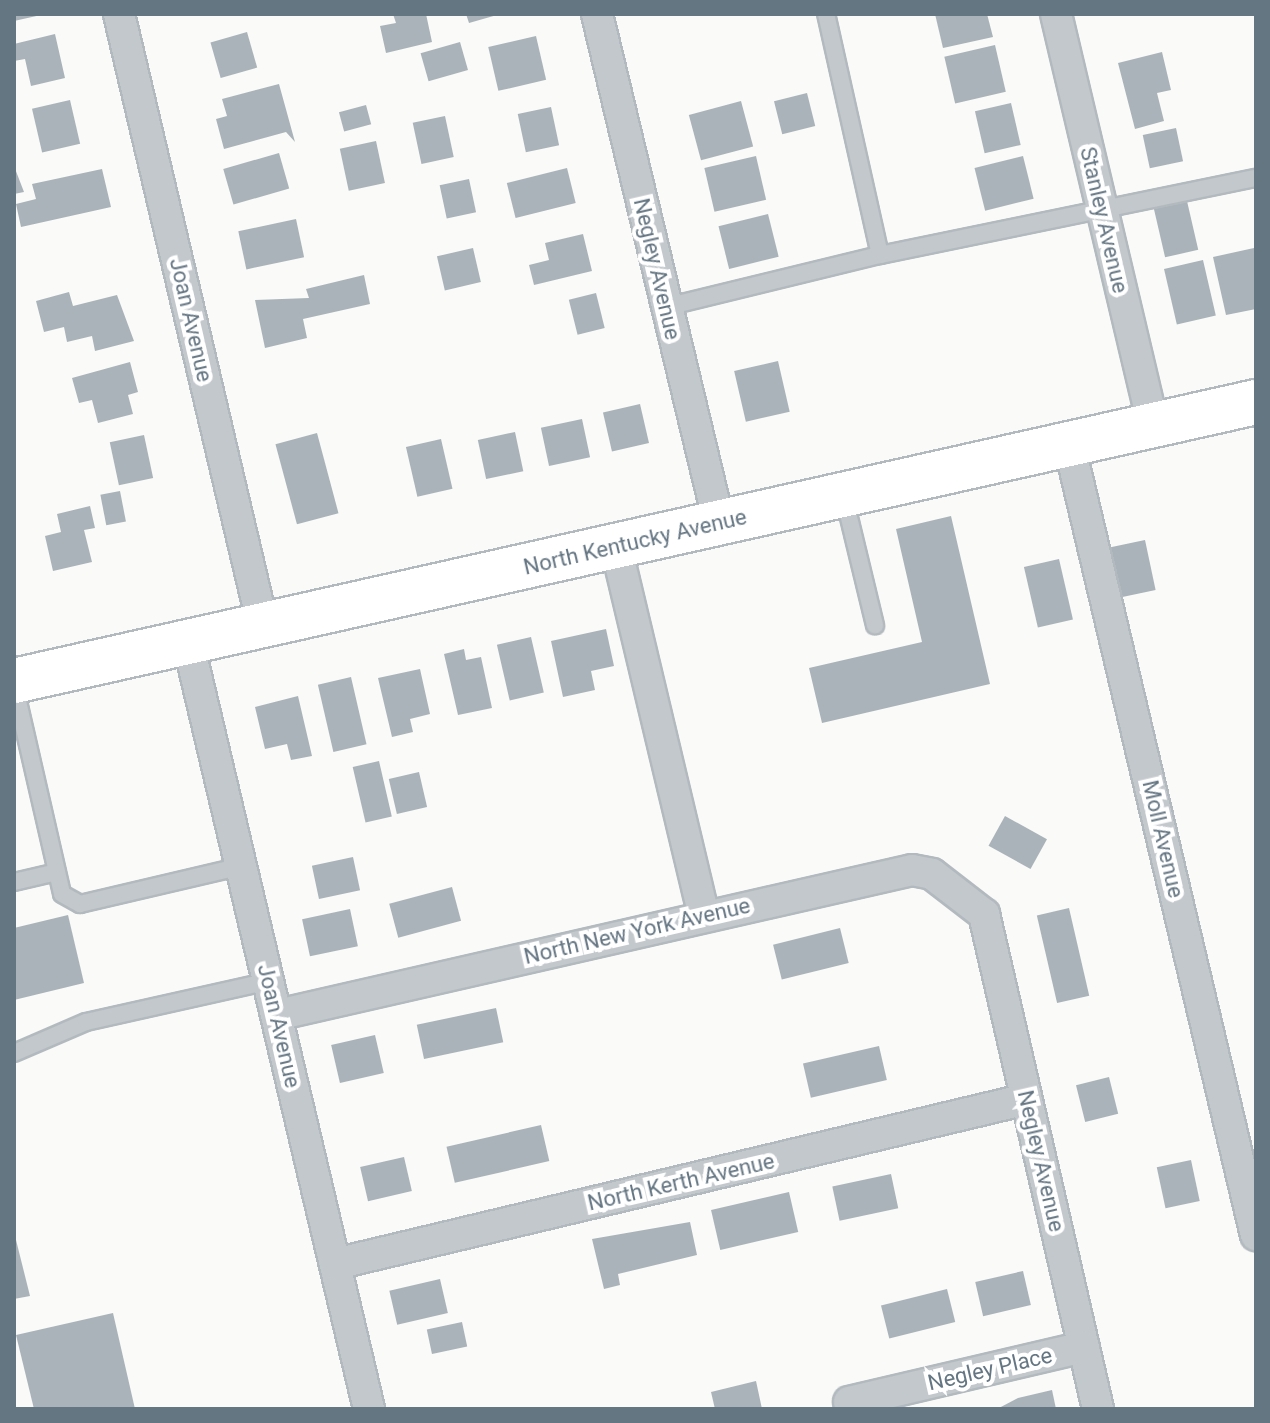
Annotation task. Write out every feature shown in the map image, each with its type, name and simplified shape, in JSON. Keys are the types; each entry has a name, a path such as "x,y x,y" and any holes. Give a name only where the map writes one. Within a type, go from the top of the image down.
{"street":[{"name":"Joan Avenue","path":"119,14 263,626"},
{"name":"Negley Avenue","path":"597,14 719,523"},
{"name":"Stanley Avenue","path":"1056,14 1153,425"},
{"name":"North Kentucky Avenue","path":"14,682 1256,402"},
{"name":"Moll Avenue","path":"1069,444 1256,1235"},
{"path":"616,547 704,915"},
{"name":"Joan Avenue","path":"188,642 369,1409"},
{"name":"North New York Avenue","path":"277,1015 704,915 912,870 951,883 984,914"},
{"name":"Negley Avenue","path":"984,914 1098,1409"},
{"name":"North Kerth Avenue","path":"335,1264 1027,1099"},
{"name":"Negley Place","path":"849,1402 1084,1347"}],"lane":[{"path":"826,14 880,255"},
{"path":"666,307 880,255 1256,178"},
{"path":"843,495 875,625"},
{"path":"14,682 62,894 80,904 242,866"},
{"path":"14,882 57,872"},
{"path":"14,1053 86,1022 269,981"}],"building":[{"path":"14,14 41,14 41,15 14,21"},
{"path":"393,14 426,14 432,42 386,53 380,26 396,23"},
{"path":"466,14 497,14 497,15 469,23"},
{"path":"935,14 987,14 993,37 943,48"},
{"path":"247,32 257,68 221,78 210,42"},
{"path":"55,34 65,78 31,86 25,59 14,61 14,44"},
{"path":"536,36 546,80 498,91 488,47"},
{"path":"460,42 468,70 429,81 421,53"},
{"path":"995,45 1006,92 955,103 944,57"},
{"path":"1162,52 1171,90 1157,93 1164,121 1135,129 1118,63"},
{"path":"279,84 295,142 286,132 224,149 216,119 227,116 222,99"},
{"path":"807,93 815,126 782,134 774,101"},
{"path":"70,100 80,144 42,153 32,109"},
{"path":"741,101 753,146 701,160 689,115"},
{"path":"1011,103 1021,145 985,153 975,111"},
{"path":"366,105 371,124 344,132 339,112"},
{"path":"551,107 559,145 526,152 518,114"},
{"path":"445,116 454,157 421,164 413,123"},
{"path":"1176,128 1183,161 1150,168 1143,135"},
{"path":"376,141 385,183 349,191 340,149"},
{"path":"279,153 289,189 233,205 223,169"},
{"path":"756,156 766,200 714,212 704,168"},
{"path":"1023,156 1034,199 985,211 974,168"},
{"path":"14,166 24,192 14,194"},
{"path":"567,168 576,203 516,218 507,183"},
{"path":"102,169 111,207 21,227 16,204 36,199 32,184"},
{"path":"469,179 476,212 447,218 440,185"},
{"path":"1187,201 1198,250 1165,257 1154,209"},
{"path":"768,214 779,257 729,269 719,226"},
{"path":"296,219 304,257 246,269 238,231"},
{"path":"583,234 592,271 534,285 529,265 549,260 545,243"},
{"path":"473,248 481,282 445,290 437,256"},
{"path":"1254,248 1256,309 1226,315 1213,257"},
{"path":"1203,260 1216,316 1177,325 1164,269"},
{"path":"364,275 370,304 303,319 307,338 265,348 255,300 309,298 306,289"},
{"path":"69,292 73,306 117,295 134,341 95,351 92,336 67,342 64,327 44,332 36,301"},
{"path":"596,293 605,328 578,335 569,300"},
{"path":"778,361 790,412 746,422 734,371"},
{"path":"130,362 138,392 128,395 133,414 98,423 92,400 79,403 72,378"},
{"path":"640,404 649,443 612,452 603,413"},
{"path":"582,419 590,457 549,466 541,428"},
{"path":"515,432 523,471 486,479 478,440"},
{"path":"317,433 338,513 297,524 275,444"},
{"path":"144,435 153,478 119,485 110,442"},
{"path":"441,439 452,489 417,497 406,447"},
{"path":"120,491 126,521 106,525 100,495"},
{"path":"90,506 95,528 84,530 92,562 53,571 45,536 61,532 57,514"},
{"path":"951,516 990,684 822,723 809,668 922,642 896,529"},
{"path":"1145,540 1156,590 1116,598 1106,548"},
{"path":"1059,559 1073,619 1038,628 1024,567"},
{"path":"606,629 614,666 591,671 595,690 563,697 551,641"},
{"path":"531,637 544,693 510,700 497,645"},
{"path":"464,649 466,660 481,657 492,708 458,715 444,654"},
{"path":"420,669 430,714 410,719 413,732 392,737 378,678"},
{"path":"351,677 367,744 333,752 318,685"},
{"path":"298,696 312,756 291,760 287,744 265,749 255,707"},
{"path":"379,761 392,817 366,823 353,767"},
{"path":"419,772 427,807 397,814 389,779"},
{"path":"1005,816 1047,839 1030,869 989,846"},
{"path":"353,857 360,890 319,899 312,866"},
{"path":"452,887 461,921 398,938 389,904"},
{"path":"1069,908 1089,996 1057,1003 1037,915"},
{"path":"350,909 358,946 310,956 302,919"},
{"path":"68,915 84,983 14,1000 14,928"},
{"path":"840,928 849,963 782,980 773,945"},
{"path":"496,1008 503,1042 424,1059 417,1025"},
{"path":"375,1035 384,1073 340,1083 331,1045"},
{"path":"879,1046 887,1080 811,1098 803,1064"},
{"path":"1109,1077 1118,1114 1085,1122 1076,1085"},
{"path":"541,1125 549,1161 455,1183 446,1147"},
{"path":"404,1157 412,1191 368,1201 360,1167"},
{"path":"1191,1160 1200,1201 1165,1208 1157,1167"},
{"path":"891,1174 898,1208 840,1221 832,1186"},
{"path":"789,1192 798,1232 720,1250 711,1210"},
{"path":"690,1222 697,1255 618,1274 620,1285 604,1289 592,1239"},
{"path":"14,1232 30,1296 14,1299"},
{"path":"1023,1271 1031,1305 983,1316 975,1282"},
{"path":"440,1279 448,1313 397,1325 389,1291"},
{"path":"947,1289 955,1322 889,1338 881,1305"},
{"path":"113,1313 135,1409 34,1409 16,1335"},
{"path":"462,1322 467,1346 432,1354 427,1329"},
{"path":"756,1381 762,1409 715,1409 711,1392"},
{"path":"1052,1390 1056,1409 997,1409 1018,1398"}]}
